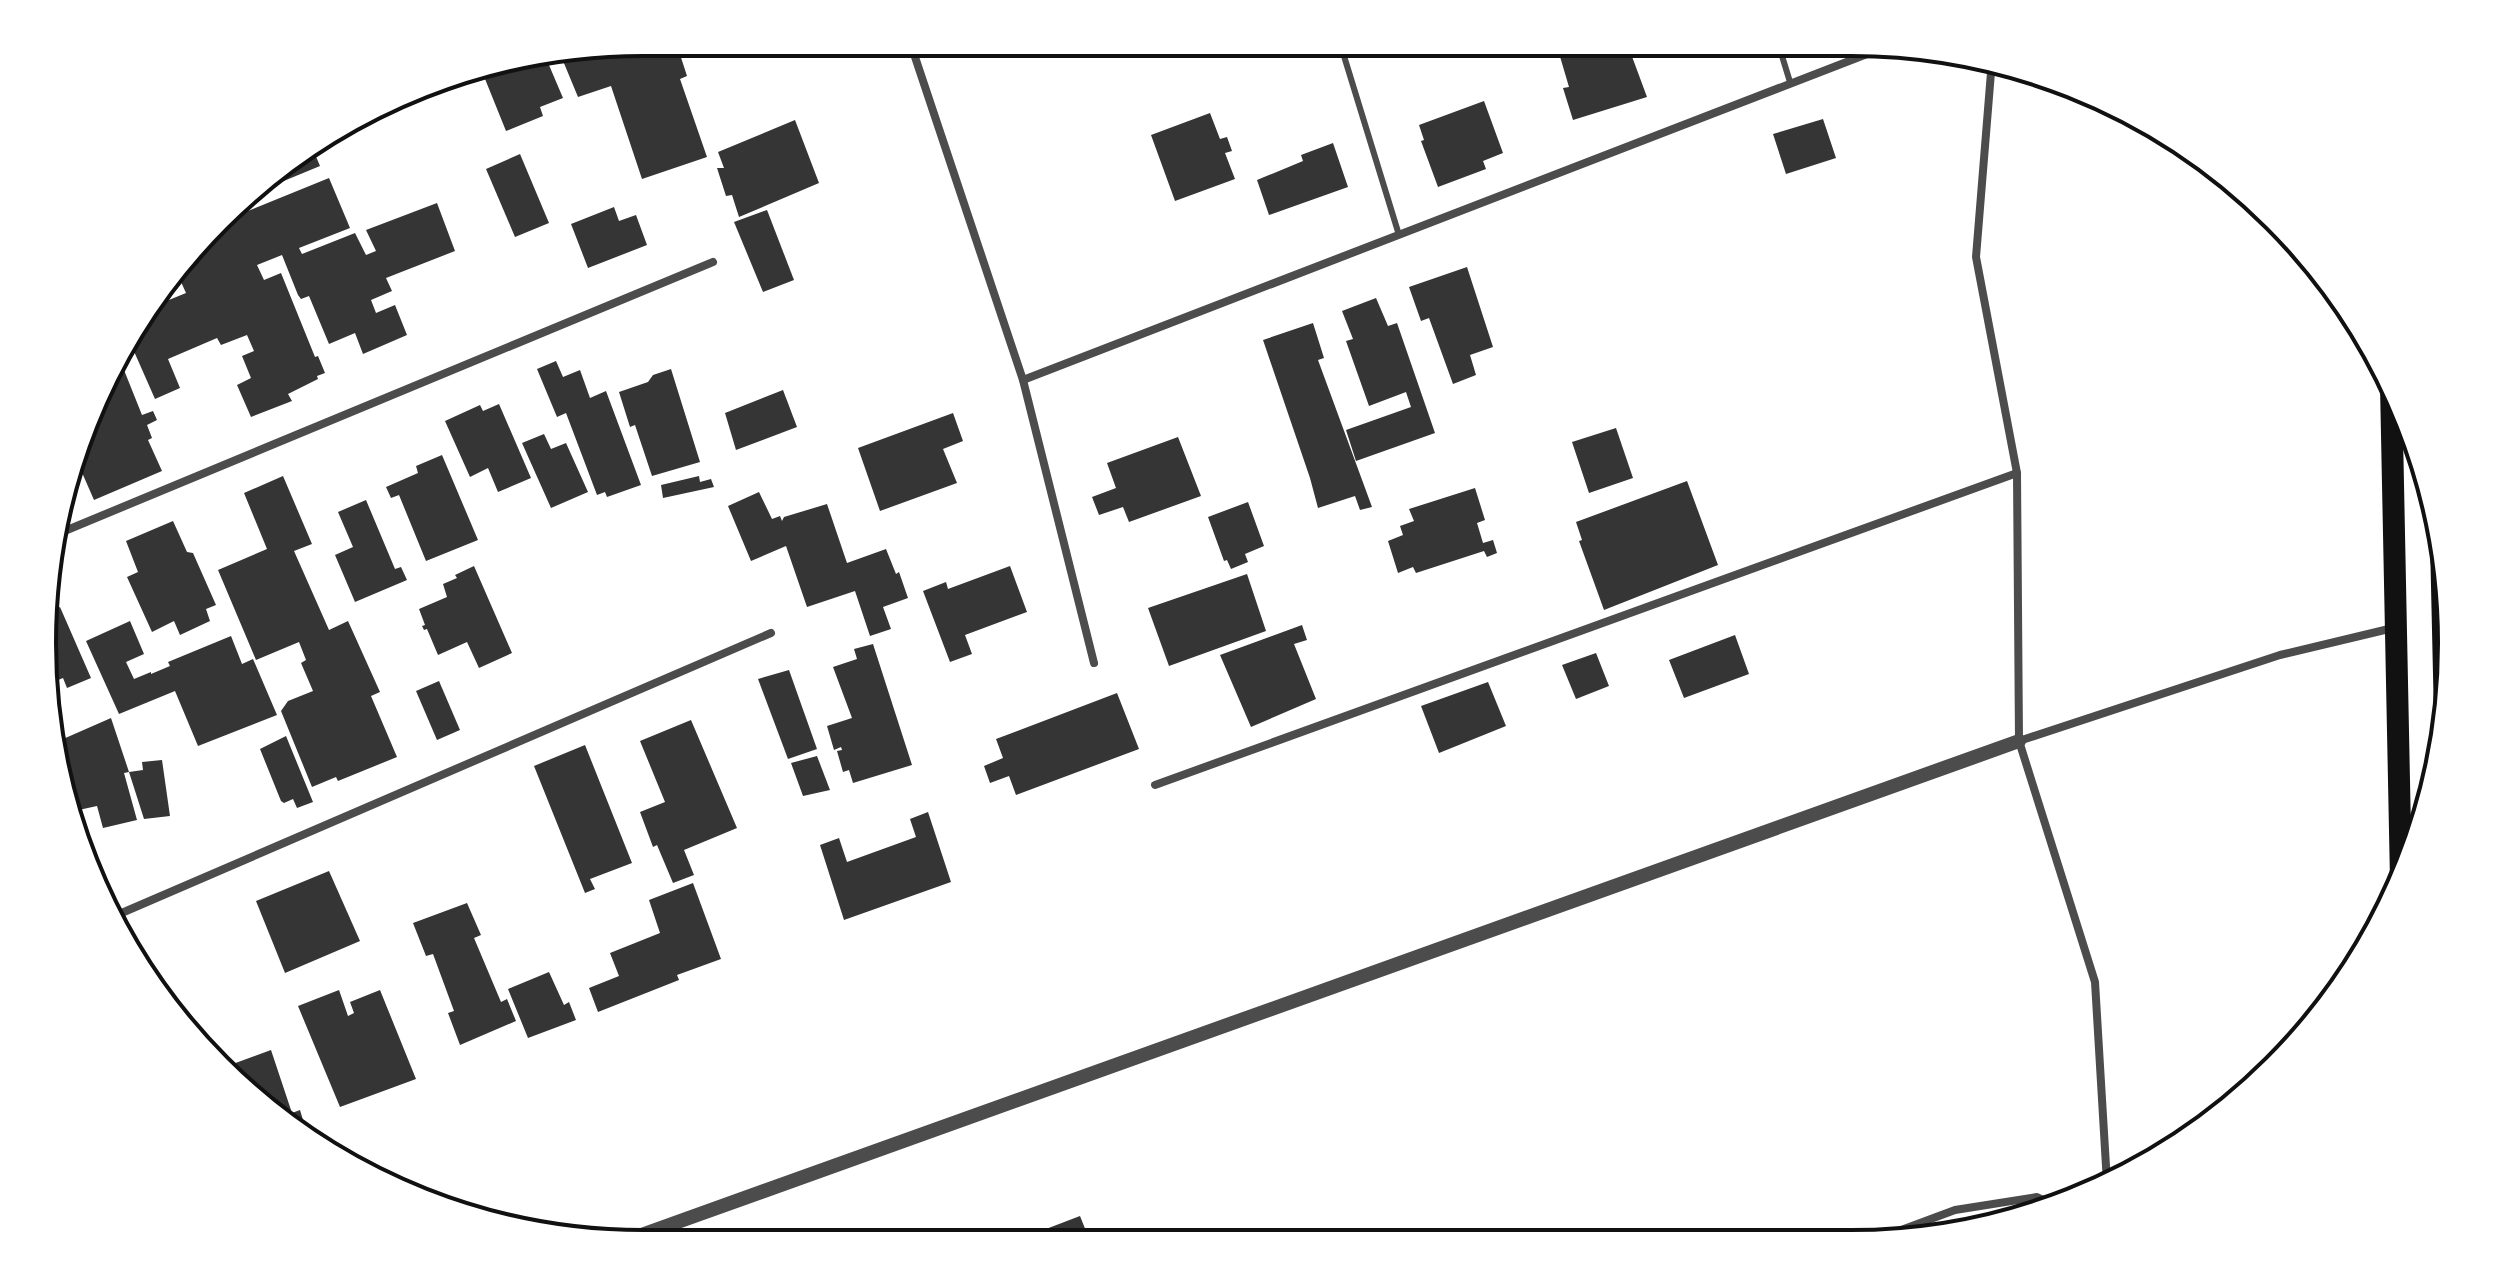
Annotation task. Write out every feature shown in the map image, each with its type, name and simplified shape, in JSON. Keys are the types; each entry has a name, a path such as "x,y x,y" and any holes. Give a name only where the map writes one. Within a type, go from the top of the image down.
{"highway":[{"path":"2391,414 2400,850"}],"street":[{"path":"915,56 1023,380 1094,663"},
{"path":"1023,380 1860,56"},
{"path":"1991,73 1976,257 2017,473 2019,741 2095,982 2106,1171"},
{"path":"67,530 713,262"},
{"path":"1155,785 2017,473"},
{"path":"655,1230 2019,741 2280,655 2394,627"},
{"path":"122,913 771,633"},
{"path":"1910,1227 1955,1210 2041,1199"}],"lane":[{"path":"1344,56 1399,235"},
{"path":"1782,56 1790,82"}],"building":[{"path":"681,56 687,76 680,79 707,157 642,179 611,86 578,97 563,61 605,57"},
{"path":"1560,56 1632,56 1647,97 1573,120 1563,88 1569,87"},
{"path":"548,64 563,98 540,107 543,116 506,131 485,78"},
{"path":"1484,101 1503,153 1483,161 1486,169 1438,187 1421,141 1424,140 1419,125"},
{"path":"1210,113 1220,139 1227,137 1232,151 1225,153 1235,179 1175,201 1151,135"},
{"path":"1823,119 1836,158 1786,174 1773,134"},
{"path":"795,120 819,183 739,217 732,195 726,196 717,168 724,168 718,152"},
{"path":"1333,143 1348,187 1269,215 1257,180 1303,161 1301,155"},
{"path":"520,154 549,223 515,237 486,169"},
{"path":"316,156 320,166 279,183"},
{"path":"329,178 350,228 299,248 302,254 355,233 366,255 376,251 366,230 437,203 455,251 386,278 392,291 371,300 376,313 395,305 407,335 363,354 355,333 329,344 309,296 301,299 298,295 282,255 257,265 264,280 281,273 315,357 318,356 325,373 288,394 292,401 251,417 237,385 251,378 242,356 254,351 247,335 221,345 217,338 168,359 180,388 155,399 134,351 166,301 186,293 181,281 245,212"},
{"path":"614,207 619,221 636,215 647,245 588,268 571,224"},
{"path":"767,210 794,280 763,292 734,222"},
{"path":"1467,267 1493,347 1470,355 1476,375 1453,384 1429,318 1421,321 1409,287"},
{"path":"1376,298 1388,326 1397,323 1435,433 1356,461 1346,430 1411,407 1406,392 1369,406 1346,341 1353,339 1342,311"},
{"path":"1313,323 1324,358 1318,360 1372,507 1360,510 1355,496 1318,508 1263,340"},
{"path":"556,361 563,377 580,370 590,398 606,391 641,485 607,497 605,492 597,495 566,413 557,417 537,369"},
{"path":"671,369 700,462 652,476 635,425 630,427 619,392 648,382 653,375"},
{"path":"124,370 142,415 153,411 157,420 147,425 152,438 148,440 162,471 94,500 82,472 101,418"},
{"path":"783,390 797,427 736,450 725,413"},
{"path":"499,404 531,478 498,492 488,468 470,477 445,421 480,405 483,411"},
{"path":"953,413 963,441 943,449 957,483 880,511 858,448"},
{"path":"1616,428 1633,478 1589,493 1572,442"},
{"path":"544,434 551,449 566,443 588,492 551,508 522,443"},
{"path":"1178,437 1201,496 1129,522 1123,507 1099,515 1092,497 1116,488 1107,463"},
{"path":"442,455 478,540 426,561 399,495 391,498 386,487 418,473 416,466"},
{"path":"283,476 312,544 294,551 329,630 348,621 380,692 371,696 397,757 338,781 336,777 312,787 281,711 288,701 313,691 301,663 306,660 299,642 256,660 218,570 267,549 244,493"},
{"path":"699,476 700,482 711,479 714,487 663,498 661,485"},
{"path":"1687,481 1718,565 1604,610 1579,541 1582,540 1576,522"},
{"path":"1475,488 1485,520 1477,523 1483,543 1493,540 1497,553 1487,557 1484,551 1416,573 1413,567 1398,573 1388,541 1403,535 1400,526 1414,521 1409,509"},
{"path":"759,492 772,519 780,516 782,521 784,517 827,504 847,563 886,549 896,574 899,572 908,598 883,607 891,629 870,636 855,591 807,607 786,546 751,561 728,506"},
{"path":"366,500 395,569 401,567 407,580 355,602 335,555 353,547 338,512"},
{"path":"1248,502 1264,546 1245,554 1248,562 1231,569 1227,560 1224,561 1208,517"},
{"path":"173,521 187,552 193,553 216,605 206,609 210,621 180,635 174,621 152,632 127,577 138,572 126,541"},
{"path":"474,566 512,653 479,668 467,642 438,655 427,629 424,630 422,626 425,625 419,609 447,597 443,584"},
{"path":"1010,566 1027,612 965,635 972,654 950,662 923,591 946,582 948,589"},
{"path":"1247,574 1266,631 1169,666 1148,608"},
{"path":"60,607 91,678 67,688 63,678 57,680 57,608"},
{"path":"130,621 144,654 126,662 134,679 170,666 168,662 231,636 242,664 253,659 277,715 198,746 175,691 119,714 86,641"},
{"path":"1302,625 1307,640 1294,644 1316,699 1251,727 1220,655"},
{"path":"1735,635 1749,674 1684,698 1669,660"},
{"path":"873,644 912,765 853,783 849,770 843,772 837,751 842,750 841,747 834,750 827,726 852,718 833,667 857,659 854,649"},
{"path":"1596,653 1609,686 1576,699 1562,665"},
{"path":"789,670 817,749 788,759 758,679"},
{"path":"439,681 460,730 437,740 416,691"},
{"path":"1488,682 1506,726 1439,753 1421,706"},
{"path":"1117,693 1139,749 1016,795 1009,776 990,783 984,766 1003,758 996,739"},
{"path":"111,718 129,772 124,773 137,820 103,828 97,806 80,810 64,739"},
{"path":"691,720 737,828 684,850 694,875 673,883 657,845 653,847 640,812 665,802 640,741"},
{"path":"286,736 313,802 297,808 293,799 284,803 281,801 260,749"},
{"path":"585,745 632,863 590,879 595,889 585,893 534,766"},
{"path":"817,756 830,790 803,796 791,763"},
{"path":"162,760 170,816 144,819 129,772 143,770 142,762"},
{"path":"928,812 951,882 844,920 820,845 839,838 847,862 916,837 910,819"},
{"path":"329,871 360,941 285,973 256,901"},
{"path":"693,883 721,959 677,975 679,980 598,1012 589,988 619,976 610,953 660,933 649,900"},
{"path":"467,903 481,935 474,938 501,1002 507,999 516,1021 460,1045 448,1013 454,1011 433,954 426,956 413,923"},
{"path":"549,972 564,1005 569,1002 576,1020 528,1038 508,989"},
{"path":"339,990 348,1016 354,1013 350,1002 380,990 416,1079 340,1107 298,1006"},
{"path":"271,1050 292,1113 300,1110 303,1120 302,1120 286,1109 234,1064"},
{"path":"1080,1216 1086,1230 1043,1230"}]}
